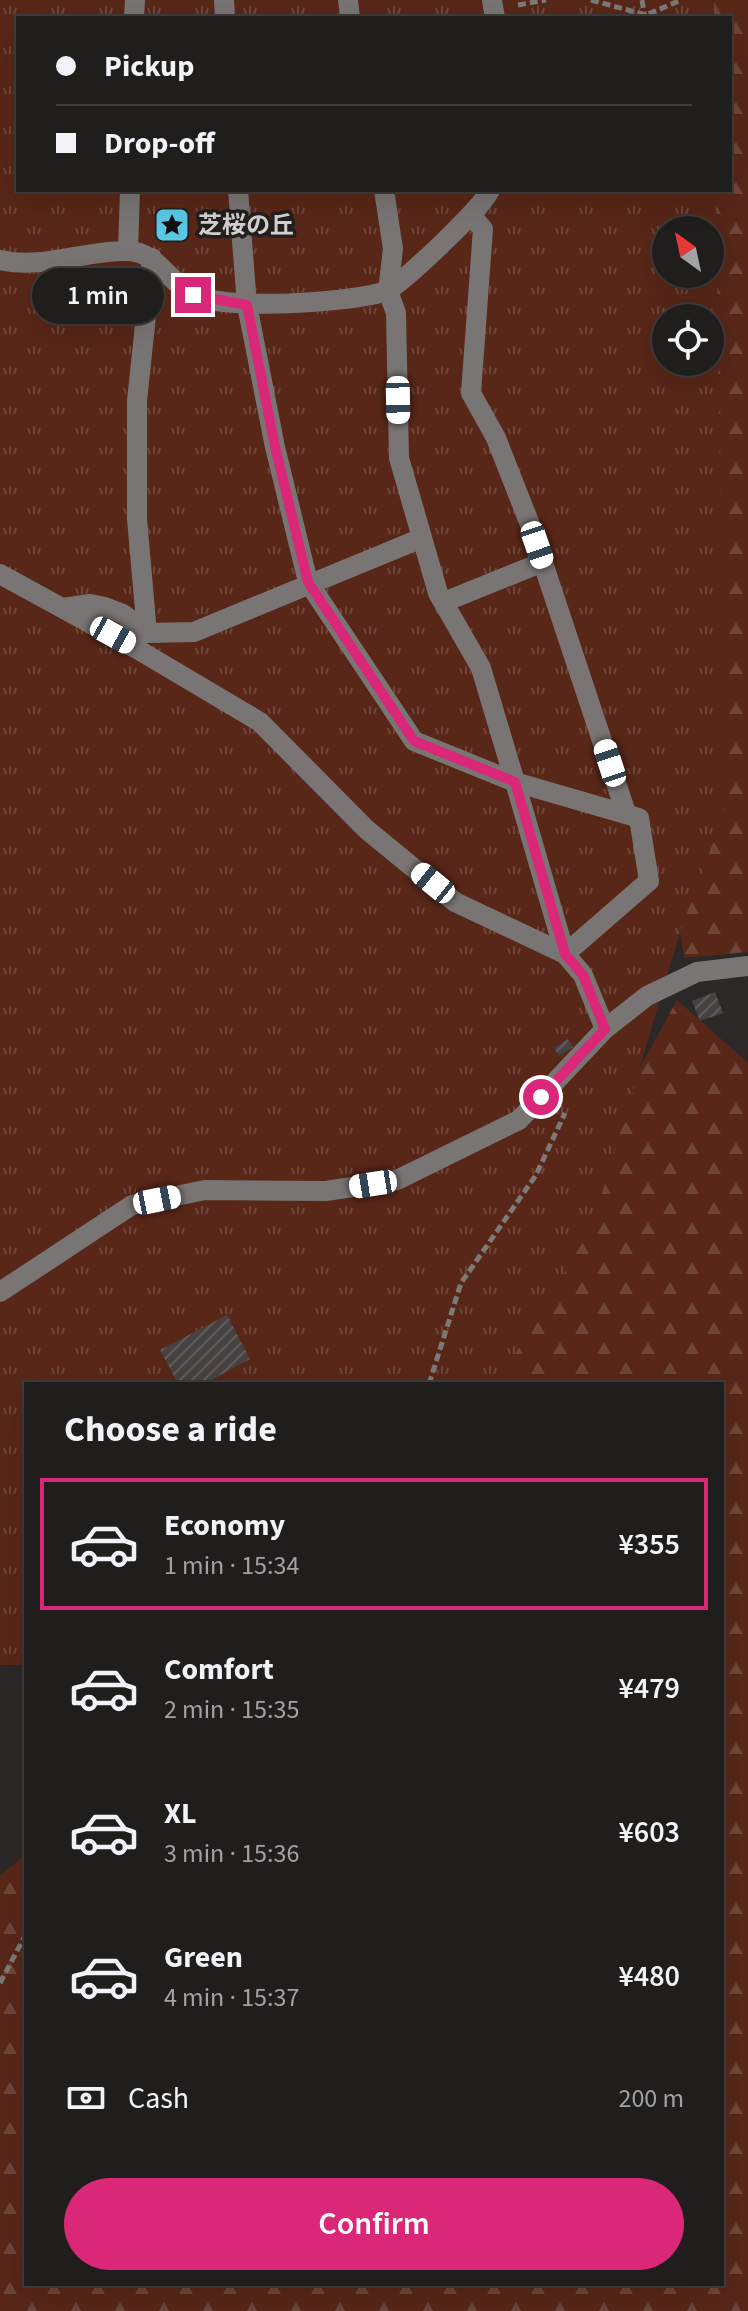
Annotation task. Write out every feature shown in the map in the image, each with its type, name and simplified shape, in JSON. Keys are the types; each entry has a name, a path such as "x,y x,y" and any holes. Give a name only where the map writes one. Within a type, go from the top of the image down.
{"street":[{"path":"128,251 130,192"},
{"path":"238,192 247,305 275,447 308,582 414,741 515,782 639,818 649,881 565,954"},
{"path":"384,192 393,249 388,291 396,313 399,458 444,602 481,668 565,954"},
{"path":"0,260 50,261 128,251 152,258 193,295 247,305 388,291 471,215 488,192"},
{"path":"471,215 483,229 471,393 496,438 543,562 626,813"},
{"path":"147,633 137,519 137,401 152,258"},
{"path":"63,608 90,604 105,607 123,614 147,633 194,632 308,582 422,538"},
{"path":"444,602 543,562"},
{"path":"0,574 260,722 366,829 455,902 565,954 583,975 605,1029"},
{"path":"0,1292 132,1205 205,1190 326,1191 397,1180 519,1120 605,1029 647,996 697,972 748,966"}],"path":[{"path":"591,0 646,16 681,0"},
{"path":"642,0 646,16"},
{"path":"430,1382 461,1283 536,1175 567,1108"},
{"path":"0,1983 24,1938"}],"green space":[{"path":"0,0 714,0 714,16 16,16 16,192 716,192 716,216 652,216 652,288 717,288 717,304 652,304 652,376 718,376 724,813 682,926 592,1227 498,1382 24,1382 24,1665 0,1665"},
{"path":"534,0 748,0 748,952 684,958 630,594 529,192 732,192 732,16 534,16"},
{"path":"677,1000 748,1063 748,2311 0,2311 0,1876 24,1856 24,2286 724,2286 724,1382 446,1382 573,1190"}],"building":[{"path":"715,992 723,1013 700,1021 692,1001"},
{"path":"568,1039 573,1047 559,1056 554,1048"},
{"path":"227,1315 250,1359 208,1382 177,1382 160,1350"}],"place":[{"name":"芝桜の丘","path":"172,225"}],"route":[{"path":"193,295 247,305 275,447 308,582 343,635 414,741 515,782 565,954 583,975 605,1029 541,1097"}]}
